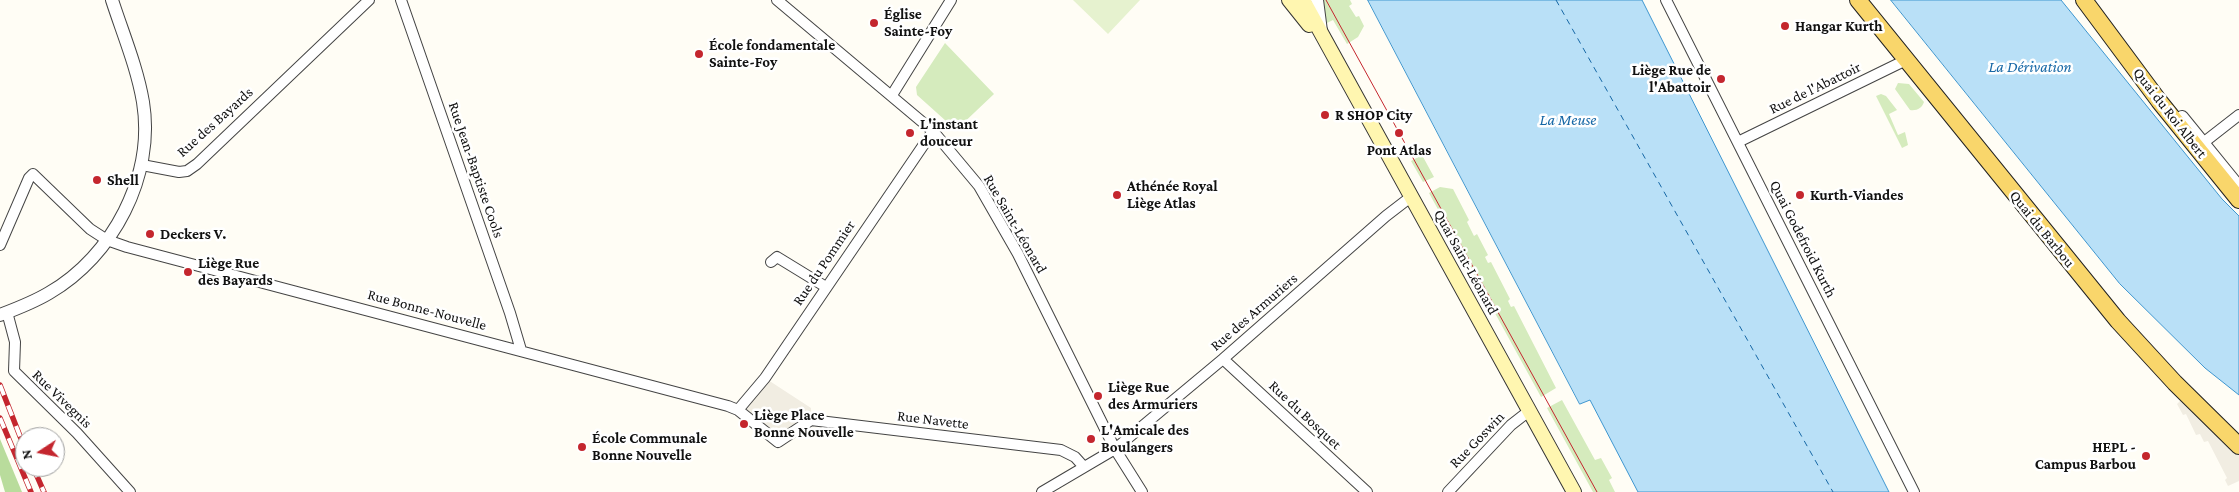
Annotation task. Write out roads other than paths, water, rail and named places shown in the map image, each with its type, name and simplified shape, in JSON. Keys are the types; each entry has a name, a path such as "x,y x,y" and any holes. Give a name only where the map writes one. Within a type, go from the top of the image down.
{"main road":[{"name":"Quai Saint-Léonard","path":"1289,0 1321,42 1330,48"},
{"name":"Quai Saint-Léonard","path":"1303,0 1574,492"},
{"name":"Quai du Barbou","path":"1858,0 2118,321 2175,383 2239,446"},
{"name":"Quai du Roi Albert","path":"2084,0 2159,101 2239,200"}],"street":[{"path":"3,313 49,294 67,280 108,240 122,218 136,186 142,165 145,128 143,103 136,72 112,0"},
{"name":"Rue des Bayards","path":"142,165 179,172 187,171 197,164 369,0"},
{"name":"Rue Jean-Baptiste Cools","path":"401,0 510,313 521,350"},
{"path":"892,95 951,0"},
{"name":"Quai Saint-Léonard","path":"1317,0 1321,31"},
{"name":"Quai Godefroid Kurth","path":"1666,0 1914,492"},
{"name":"Rue Saint-Léonard","path":"779,1 933,131 979,186 1009,237 1115,449 1142,492"},
{"name":"Quai du Roi Albert","path":"2103,24 2239,187"},
{"name":"Rue de l'Abattoir","path":"1738,142 1906,60"},
{"path":"2203,143 2239,115"},
{"name":"Rue du Pommier","path":"738,410 765,378 933,131"},
{"name":"Rue Bonne-Nouvelle","path":"0,245 29,178 33,174 90,229 108,240 738,410"},
{"name":"Rue des Armuriers","path":"1042,492 1115,449 1223,359 1386,216 1412,196"},
{"path":"771,262 777,258 783,260 826,287"},
{"name":"Rue Vivegnis","path":"3,313 15,342 14,371 77,433 130,492"},
{"name":"Rue du Bosquet","path":"1223,359 1367,492"},
{"name":"Rue Navette","path":"738,410 778,442 812,420 1061,450 1074,456 1084,467"},
{"name":"Rue Goswin","path":"1448,492 1511,425 1529,411"}],"water":[{"name":"La Meuse","path":"1368,0 1642,0 1889,492 1638,492 1590,400 1580,404"},
{"name":"La Dérivation","path":"1891,0 2061,0 2222,199 2239,216 2239,395 2205,368 2120,284"}],"tram line":[{"path":"1326,0 1597,492"}],"railway":[{"path":"0,385 16,427"},
{"path":"0,418 31,492"},
{"path":"37,477 44,492"}],"place":[{"name":"Église Sainte-Foy","path":"874,23"},
{"name":"Hangar Kurth","path":"1785,26"},
{"name":"École fondamentale Sainte-Foy","path":"699,54"},
{"name":"Liège Rue de l'Abattoir","path":"1721,79"},
{"name":"R SHOP City","path":"1325,115"},
{"name":"L'instant douceur","path":"910,133"},
{"name":"Pont Atlas","path":"1399,133"},
{"name":"Shell","path":"97,180"},
{"name":"Athénée Royal Liège Atlas","path":"1117,195"},
{"name":"Kurth-Viandes","path":"1800,195"},
{"name":"Deckers V.","path":"150,234"},
{"name":"Liège Rue des Bayards","path":"188,272"},
{"name":"Liège Rue des Armuriers","path":"1098,396"},
{"name":"Liège Place Bonne Nouvelle","path":"744,424"},
{"name":"L'Amicale des Boulangers","path":"1091,439"},
{"name":"École Communale Bonne Nouvelle","path":"582,447"},
{"name":"HEPL - Campus Barbou","path":"2146,456"}]}
